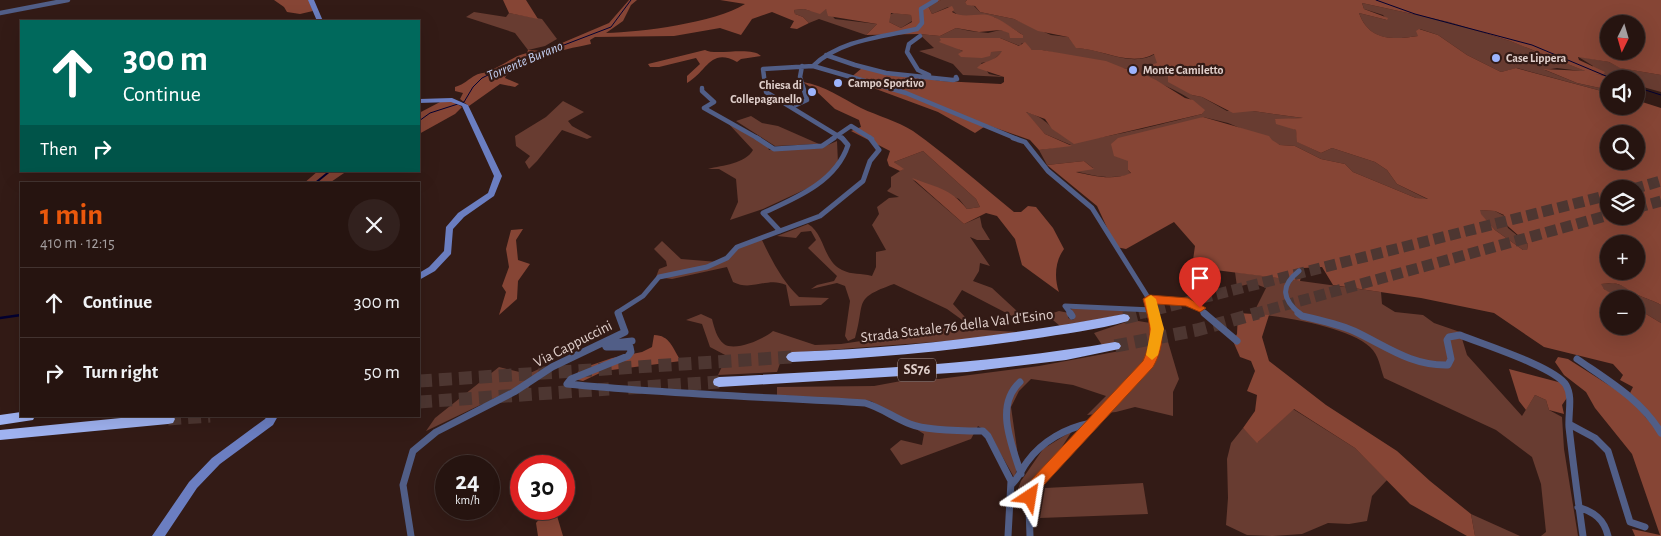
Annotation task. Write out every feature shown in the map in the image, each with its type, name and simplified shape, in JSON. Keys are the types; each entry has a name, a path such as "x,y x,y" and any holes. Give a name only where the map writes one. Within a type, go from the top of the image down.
{"highway":[{"name":"Strada Statale 76 della Val d'Esino","path":"792,357 948,347 1054,332 1124,318"},
{"name":"SS76","path":"719,382 953,369 1064,356 1115,346"},
{"path":"0,420 21,417"},
{"path":"0,435 168,419"}],"main road":[{"path":"311,0 320,20"},
{"path":"420,101 461,103 498,176 491,194 460,215 449,229 448,252 432,269 420,276"},
{"path":"158,536 193,485 216,461 269,422 272,417"}],"street":[{"path":"0,13 68,0"},
{"path":"813,66 826,55 851,45 917,29 922,23 921,9 936,0"},
{"path":"920,36 909,44 907,52 918,70 930,76"},
{"path":"826,55 849,63 893,73 953,80 957,79 956,76"},
{"path":"796,105 807,100 800,77 802,66"},
{"path":"780,231 762,213 796,197 827,177 843,162 848,146 839,136 766,92 763,68 813,66 906,93 987,128 1026,142 1048,171 1092,208 1149,299 1158,329 1155,348 1149,364 1091,423 1037,483 1030,497 1028,522 1030,536"},
{"path":"702,88 702,91 714,102 704,108 742,128 774,149 822,146 839,136"},
{"name":"Via Cappuccini","path":"411,536 403,485 413,451 436,432 514,392 552,367 625,332 618,312 643,296 659,277 707,268 727,258 737,247 820,216 863,181 870,161 879,150 872,139 851,126 839,136"},
{"path":"1299,271 1288,282 1285,299 1302,316 1353,331 1394,354 1429,365 1441,366 1451,363 1447,340 1449,337 1460,335 1501,350 1561,379 1568,389 1569,424 1582,536"},
{"path":"1149,299 1194,304 1238,341"},
{"path":"1072,316 1065,306 1152,310"},
{"path":"632,341 614,343 606,347 630,347 631,352 628,356 571,379 567,384 659,393 726,394 872,404 911,425 956,431 982,431 988,436 1012,481 1007,523 1008,536"},
{"path":"1577,359 1622,390 1654,421 1661,433"},
{"path":"1020,382 1011,389 1006,404 1021,474"},
{"path":"1011,485 1021,474 1027,462 1043,446 1075,426 1091,423"},
{"path":"1569,424 1592,435 1608,451 1630,522 1645,527"},
{"path":"1578,507 1596,514 1603,520 1608,536"}],"shaded area":[{"path":"274,0 309,0 313,11 300,14 287,12 284,7"},
{"path":"503,0 526,0 538,19 509,13"},
{"path":"629,0 637,0 631,5 623,21 606,33 639,31 697,21 732,11 745,4 720,0 941,0 928,6 932,14 952,6 954,10 952,12 957,14 988,15 1023,35 1023,38 1010,38 1009,33 1000,30 979,32 956,28 940,36 919,34 866,35 877,24 828,16 826,9 820,14 804,9 794,10 795,14 803,17 809,23 797,29 790,28 794,21 772,12 752,19 741,35 720,28 674,36 595,37 590,40 591,44 544,55 519,65 510,71 505,78 519,84 515,87 500,84 469,106 460,99 463,93 455,91 455,87 478,74 500,66 517,56 527,53 528,50 543,51 609,23","holes":["891,13 911,15 912,22 901,28 889,22"]},
{"path":"941,0 967,0 965,2 974,6 980,12 1014,19 1051,35 1068,37 1077,48 1126,59 1146,58 1155,54 1158,63 1155,69 1161,67 1192,95 1202,97 1227,111 1253,111 1303,118 1275,120 1296,130 1298,142 1321,153 1332,148 1375,162 1387,170 1397,184 1429,200 1416,198 1353,172 1345,164 1321,159 1295,146 1280,145 1228,123 1203,117 1128,161 1128,170 1131,174 1103,177 1075,171 1093,168 1084,161 1047,165 1039,150 1071,145 1045,134 1025,112 1039,117 1063,136 1079,140 1155,126 1202,114 1204,110 1178,92 1130,68 1126,69 1042,50 1032,50 1022,43 1020,46 1000,38 939,38 964,52 1003,51 992,61 981,63 989,74 1004,77 963,75 953,64 919,51 934,48 919,34 940,36 956,28 988,33 1000,30 1023,35 994,17 960,17 948,7 932,14 928,6"},
{"path":"967,0 1661,0 1661,75 1645,72 1645,70 1620,68 1609,62 1578,57 1579,60 1601,70 1600,75 1596,74 1600,75 1600,88 1577,83 1543,69 1585,71 1510,41 1449,22 1362,3 1364,9 1388,18 1387,20 1359,13 1363,22 1375,34 1391,38 1418,36 1416,31 1419,29 1438,35 1467,55 1501,72 1516,68 1600,91 1600,115 1645,115 1645,103 1661,108 1661,305 1645,298 1645,290 1630,290 1614,283 1601,284 1606,290 1600,290 1600,335 1645,335 1645,313 1661,323 1661,427 1630,393 1633,387 1620,380 1623,375 1613,364 1544,347 1494,313 1421,298 1333,285 1322,267 1303,268 1300,281 1192,267 1195,246 1174,222 1126,249 1116,247 1097,206 1047,165 1084,161 1094,169 1076,172 1104,177 1118,177 1131,173 1128,170 1128,161 1114,156 1111,144 1118,138 1203,117 1269,136 1280,145 1295,146 1321,159 1345,164 1353,172 1416,198 1428,199 1397,184 1387,170 1375,162 1332,148 1321,153 1297,142 1296,130 1276,124 1275,119 1303,118 1253,111 1233,113 1202,97 1192,95 1168,82 1168,73 1161,68 1148,69 1150,65 1157,63 1154,54 1145,58 1135,59 1076,48 1068,37 1038,31 1014,19 980,12 975,6 967,5 965,2","holes":["1480,210 1495,211 1504,215 1501,220 1528,244 1527,250 1523,250 1495,230 1481,214"]},
{"path":"1362,3 1449,22 1510,41 1588,72 1557,68 1545,70 1577,83 1600,88 1600,91 1517,68 1501,72 1467,55 1438,35 1420,29 1418,36 1391,38 1375,34 1363,22 1359,13 1387,20 1383,15 1364,9"},
{"path":"804,9 811,11 826,9 835,19 877,24 866,35 819,19 809,23 803,17 795,14 794,10"},
{"path":"474,12 506,17 509,13 542,19 557,39 545,46 528,50 515,33 466,17"},
{"path":"894,13 911,15 912,21 901,28 889,22 889,15"},
{"path":"939,38 1000,38 1019,46 1025,42 1032,50 1106,61 1126,69 1130,68 1156,80 1185,98 1193,100 1205,110 1202,114 1074,144 1052,129 1045,119 1026,112 1045,134 1072,146 1039,150 1030,140 987,125 975,133 938,112 849,79 862,68 941,81 1001,84 1004,82 1004,77 977,68 999,55 1002,51 991,52 990,56 982,58 961,57 958,54 963,51 939,42 941,40"},
{"path":"705,50 710,52 742,51 756,53 761,56 741,59 737,62 721,57 715,59 687,83 687,76 700,64 696,58 659,67 650,67 648,64"},
{"path":"1577,56 1609,62 1621,68 1632,70 1600,70 1600,75 1591,73 1593,66"},
{"path":"1645,72 1661,75 1661,92 1645,88"},
{"path":"803,82 826,89 861,108 901,124 913,131 952,160 1014,212 1021,212 1028,206 1036,207 1053,228 1064,249 1056,270 1059,292 1022,265 1015,239 997,216 986,213 964,224 912,178 948,192 967,209 980,207 976,199 923,151 894,162 904,169 900,171 889,166 887,160 890,151 851,131 861,127 859,120 835,109 816,91"},
{"path":"452,101 462,107 455,114 420,133 420,112 440,102"},
{"path":"563,101 584,112 568,121 572,126 592,137 587,139 562,130 529,169 525,162 530,156 516,146 515,136 546,117"},
{"path":"751,116 762,123 778,126 819,144 775,146 736,121"},
{"path":"726,121 768,147 769,150 821,148 837,141 838,163 817,184 763,209 730,220 738,202 736,179 719,169 708,169 739,161 753,150"},
{"path":"923,151 976,199 980,207 967,209 959,199 913,180 964,224 980,217 982,227 990,240 977,240 970,237 990,266 980,263 979,271 973,281 992,288 1018,312 1020,317 1016,318 962,290 953,304 965,317 965,322 947,309 894,284 866,298 861,309 855,338 848,341 845,336 850,301 845,286 837,283 811,289 817,285 834,281 837,276 808,248 816,240 811,231 801,232 796,238 777,236 808,224 818,234 827,254 836,266 849,273 872,276 876,267 876,252 886,250 872,225 879,214 877,207 889,198 899,197 887,191 891,187 891,177 903,169 894,162"},
{"path":"317,172 346,172 331,182 305,182"},
{"path":"1480,210 1495,211 1504,216 1508,228 1528,244 1527,250 1523,250 1495,230 1480,214"},
{"path":"523,229 516,240 518,260 530,264 518,281 517,299 499,315 506,292 502,286 509,267 506,249 511,230"},
{"path":"761,238 782,277 799,297 829,298 821,305 790,306 786,285 773,282 740,285 733,282 727,267 672,279 656,277 659,269 667,266 666,261 654,249 662,241 681,259 718,262 744,245"},
{"path":"1235,272 1381,292 1382,304 1395,312 1423,315 1434,323 1460,332 1467,355 1522,416 1535,395 1546,400 1549,410 1562,417 1564,449 1578,536 1541,536 1546,532 1541,484 1532,457 1496,430 1384,378 1375,354 1370,347 1360,340 1331,328 1281,317 1253,314 1266,288 1253,283 1237,287"},
{"path":"1613,283 1630,290 1606,290 1600,284"},
{"path":"1645,298 1661,305 1661,323 1645,313"},
{"path":"1075,307 1128,311 1126,314 1060,326 1047,315 1059,311 1069,313 1068,318 1073,320 1075,316 1070,310"},
{"path":"1238,313 1269,315 1262,337 1269,361 1326,405 1397,451 1471,514 1475,536 1467,536 1410,504 1355,448 1294,409 1257,443 1243,428 1255,411 1257,395 1247,391 1255,371 1251,361 1240,357 1233,341 1237,334"},
{"path":"701,314 712,319 719,339 729,346 742,346 763,338 773,331 815,345 841,344 948,328 1019,332 960,340 788,353 783,355 777,372 718,375 727,356 710,347 702,324 686,320"},
{"path":"1132,320 1163,325 1179,379 1173,392 1173,416 1135,407 1116,412 1087,415 1106,396 1073,385 1031,379 1019,391 1011,407 1018,456 1015,479 989,433 978,426 971,439 901,465 890,449 901,440 922,445 924,434 871,401 777,395 777,387 874,386 912,379 939,379 1039,366 1125,350 1110,344 1102,345 1094,333"},
{"path":"654,335 664,337 681,361 604,371 583,381 574,379 580,369 612,358 642,352 652,347"},
{"path":"1558,357 1568,359 1629,398 1661,435 1661,536 1635,536 1632,529 1660,535 1632,454 1595,408 1586,392 1564,375 1555,362"},
{"path":"499,367 528,374 541,368 527,390 501,395 426,431 435,418"},
{"path":"1509,369 1562,383 1571,392 1562,405 1564,414 1549,410 1546,400 1535,395 1526,410 1519,401"},
{"path":"1293,409 1355,448 1387,480 1372,496 1367,521 1349,524 1328,523 1302,534 1273,536 1247,535 1226,525 1228,498 1227,459 1231,443 1243,428 1258,442"},
{"path":"1072,431 1060,450 1010,512 1021,481 1043,449"},
{"path":"1143,483 1148,514 1040,518 1045,488"},
{"path":"1471,514 1520,536 1475,536"},
{"path":"538,520 558,520 563,536 538,536 536,523"}],"waterway":[{"name":"Torrente Burano","path":"420,120 430,113 464,102 473,87 482,78 522,58 543,53 611,27 631,0"},
{"path":"1376,0 1415,14 1532,45 1600,74"},
{"path":"1645,90 1661,95"},
{"name":"Torrente Burano","path":"316,182 329,172"},
{"name":"Torrente Burano","path":"0,318 20,315"}],"tunnel":[{"path":"1645,186 1661,181"},
{"path":"1139,314 1600,197"},
{"path":"1645,205 1661,201"},
{"path":"1253,314 1600,218"},
{"path":"1124,318 1144,313"},
{"path":"1115,346 1197,330 1258,313"},
{"path":"420,381 792,357"},
{"path":"628,388 719,382"},
{"path":"420,402 609,389"},
{"path":"168,419 196,417"}],"slow traffic":[{"path":"1151,299 1149,299 1158,329 1152,355"}],"place":[{"name":"Case Lippera","path":"1496,58"},
{"name":"Monte Camiletto","path":"1133,70"},
{"name":"Campo Sportivo","path":"838,83"},
{"name":"Chiesa di Collepaganello","path":"812,92"}],"route":[{"path":"1030,497 1037,483 1091,423 1149,364 1155,348 1158,329 1149,299 1188,302 1200,308"}]}
